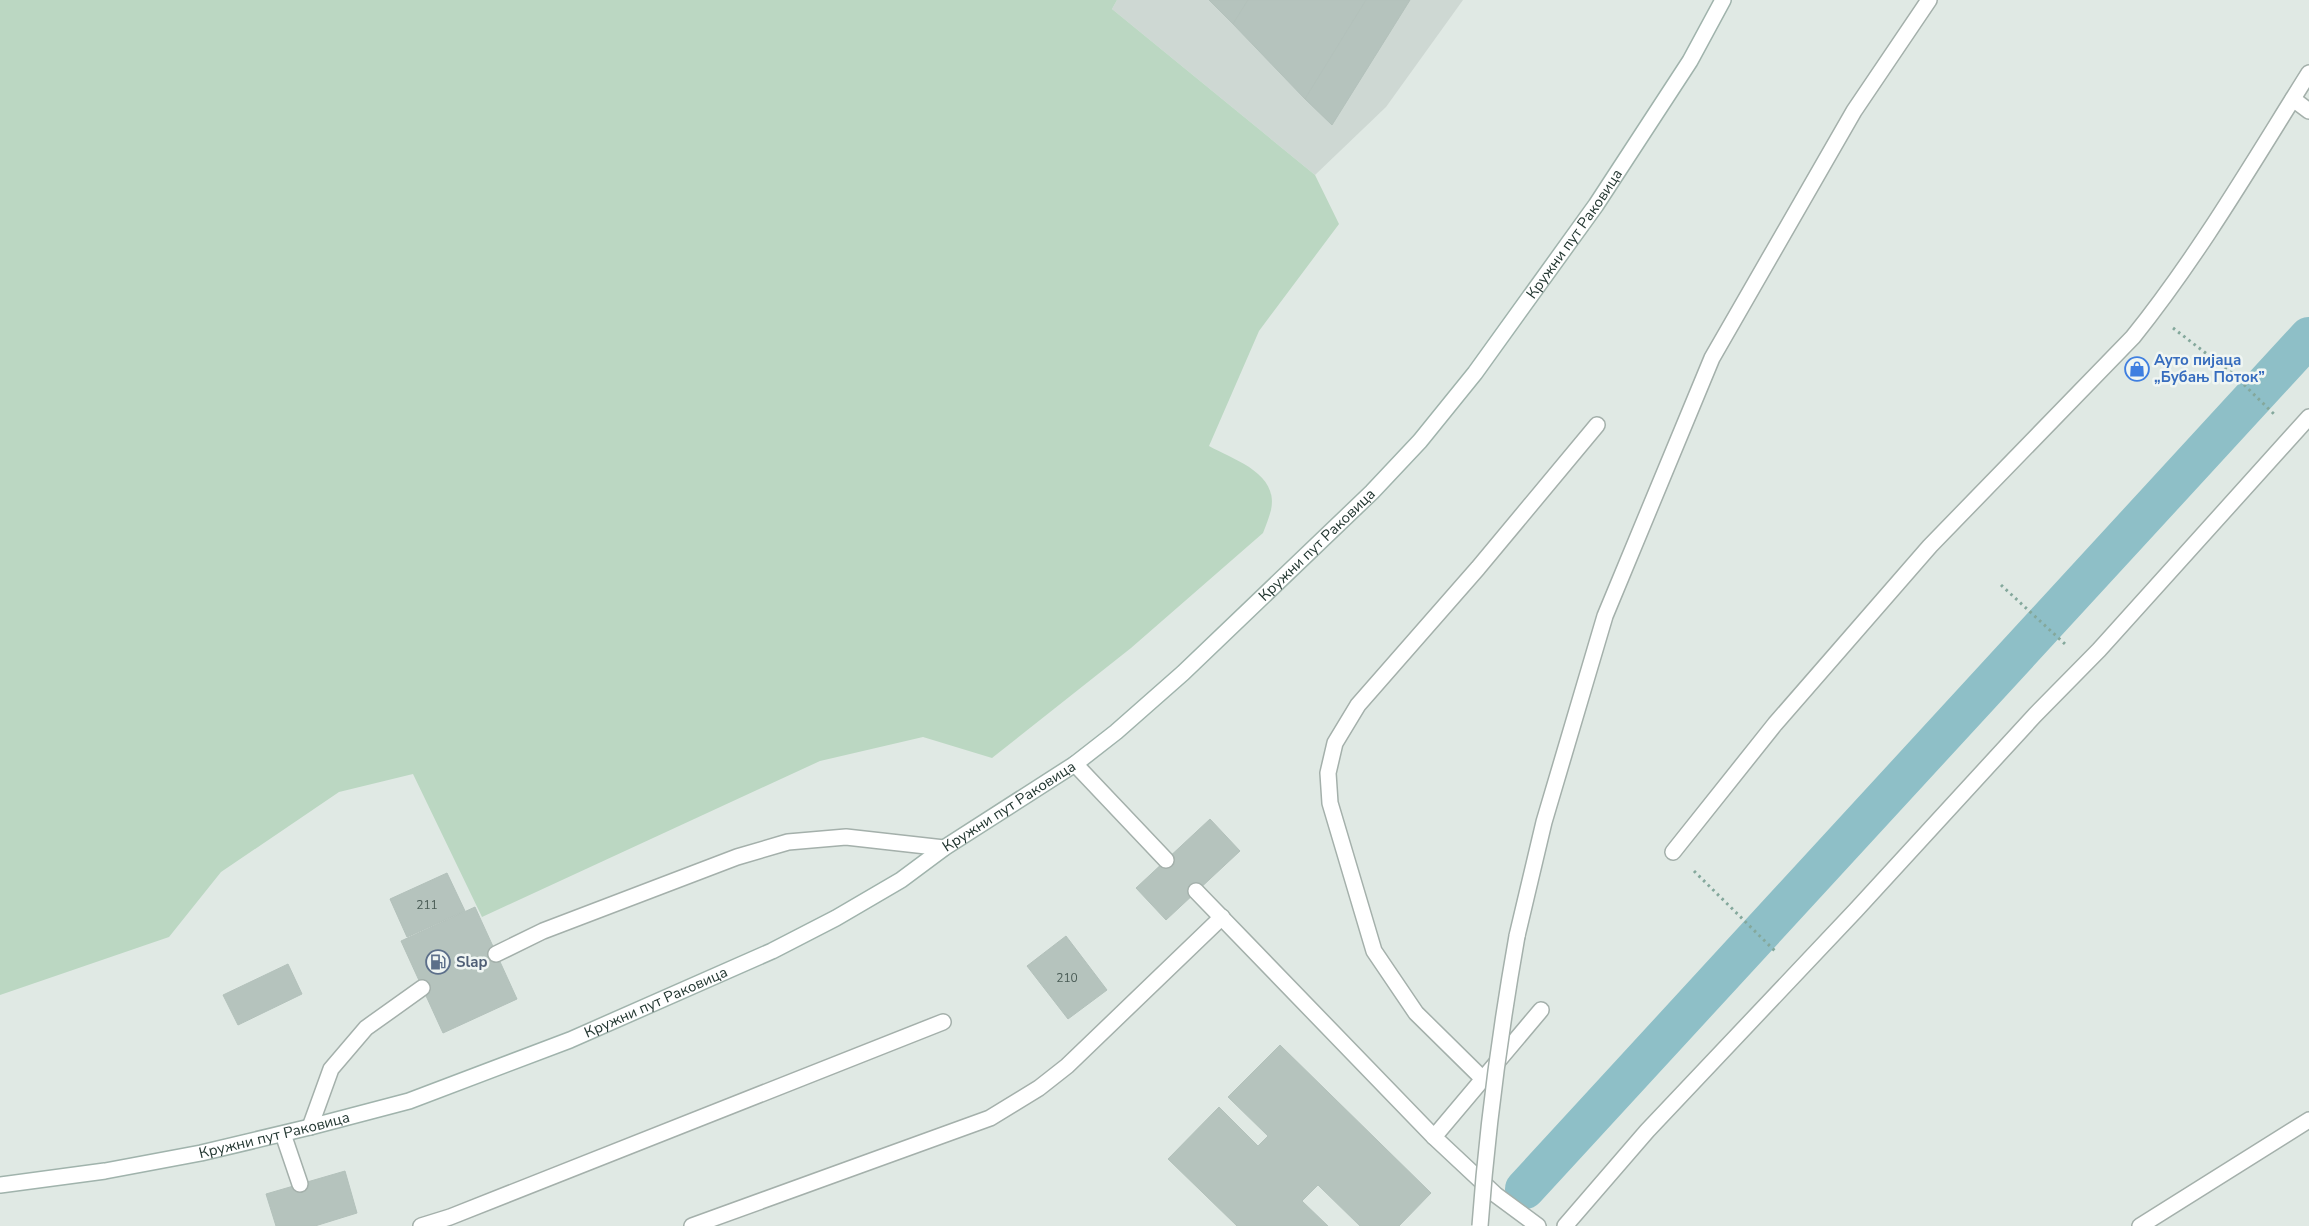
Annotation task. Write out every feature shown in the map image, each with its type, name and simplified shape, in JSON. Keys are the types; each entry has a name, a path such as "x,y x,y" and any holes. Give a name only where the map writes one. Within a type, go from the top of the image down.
{"main road":[{"name":"Кружни пут Раковица","path":"0,1186 115,1169 201,1153 283,1134 417,1098 570,1040 772,951 836,918 901,880 944,848 1075,764 1116,732 1183,673 1372,492 1420,441 1475,373 1596,205 1690,61 1723,0"},
{"path":"1480,1226 1486,1150 1499,1044 1517,936 1544,822 1605,616 1712,358 1854,111 1928,0"},
{"path":"1672,852 1775,724 1930,546 2133,337 2153,312 2234,193 2309,72"},
{"path":"2293,99 2309,111"},
{"path":"1565,1226 1647,1131 1856,910 2034,715 2099,650 2309,417"},
{"path":"1483,1079 1416,1013 1374,951 1330,803 1328,773 1335,743 1358,705 1478,568 1597,425"},
{"path":"1075,764 1166,860"},
{"path":"496,954 543,931 737,857 788,842 846,837 944,848"},
{"path":"1196,891 1434,1137 1496,1194 1538,1226"},
{"path":"692,1226 990,1118 1039,1088 1067,1066 1222,917"},
{"path":"310,1127 331,1069 366,1028 422,988"},
{"path":"1434,1137 1541,1010"},
{"path":"421,1226 453,1222 943,1022"},
{"path":"2140,1226 2309,1120"},
{"path":"283,1134 300,1184"}],"path":[{"path":"2153,312 2233,374 2279,419"},
{"path":"2001,585 2069,647"},
{"path":"1710,885 1779,955"}],"shaded area":[{"path":"1117,0 1463,0 1386,107 1315,175 1112,9"}],"green space":[{"path":"0,0 1117,0 1112,9 1315,175 1339,224 1259,331 1209,446 1252,469 1268,486 1272,497 1271,510 1263,533 1131,648 992,758 923,737 820,761 482,917 413,774 339,792 221,872 169,937 0,995"}],"building":[{"path":"1209,0 1248,0 1233,24"},
{"path":"1248,0 1366,0 1305,99 1233,24"},
{"path":"1366,0 1410,0 1332,125 1305,99"},
{"path":"1210,819 1240,851 1166,920 1136,888"},
{"path":"447,873 465,911 407,937 390,899"},
{"path":"475,907 517,999 443,1033 401,941"},
{"path":"1066,936 1107,990 1068,1019 1027,966"},
{"path":"288,964 302,994 238,1025 223,995"},
{"path":"1280,1045 1431,1193 1399,1226 1360,1226 1318,1185 1302,1201 1328,1226 1237,1226 1168,1159 1219,1107 1258,1146 1268,1136 1228,1097"},
{"path":"345,1171 357,1213 315,1226 276,1226 266,1194"}],"waterway":[{"path":"1525,1189 2309,337"}],"place":[{"name":"Ауто пијаца „Бубањ Поток”","path":"2137,369"},
{"name":"Slap","path":"438,962"}]}
